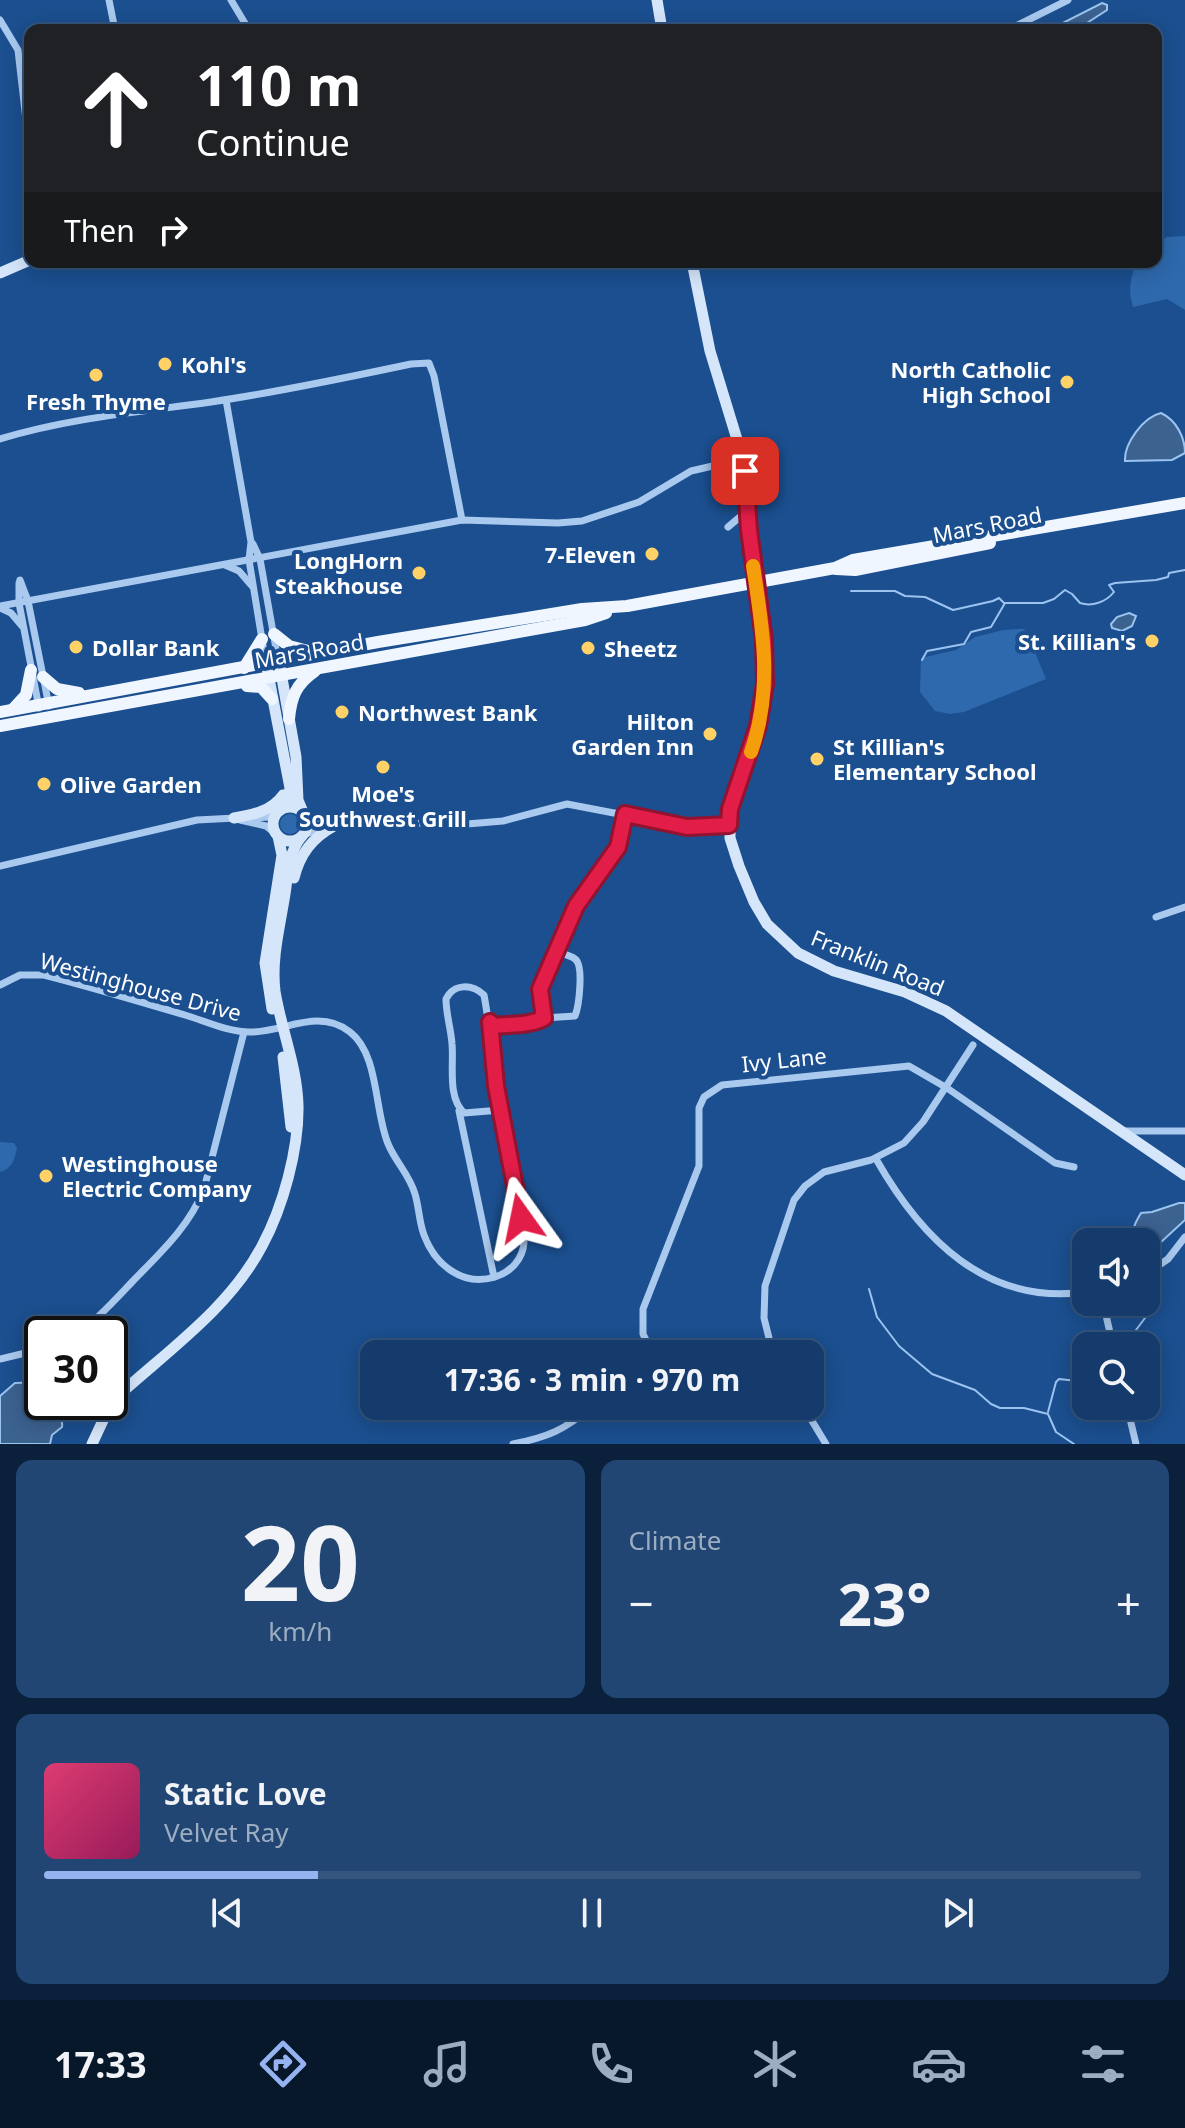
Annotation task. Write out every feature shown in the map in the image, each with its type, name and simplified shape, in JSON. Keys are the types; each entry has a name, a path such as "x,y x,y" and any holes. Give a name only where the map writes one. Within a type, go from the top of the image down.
{"main road":[{"name":"Mars Road","path":"5,711 582,609 624,606 756,583 835,568 853,560 1185,503"},
{"name":"Mars Road","path":"0,726 585,620 624,606"},
{"path":"244,668 268,636 289,646 319,654"},
{"path":"289,719 297,687 321,668"},
{"path":"5,711 26,695 37,674 57,689 90,695"},
{"path":"161,696 208,693 251,685 265,690 272,699"}],"street":[{"path":"109,0 114,24"},
{"path":"231,0 245,24"},
{"path":"657,0 661,24"},
{"path":"1020,24 1068,0"},
{"path":"0,20 18,50 24,102"},
{"path":"0,273 24,263"},
{"name":"Franklin Road","path":"693,268 710,351 743,459 764,640 765,684 758,726 730,809 729,825 731,842 754,902 767,924 781,939 816,963 856,979 926,1000 972,1028 1185,1175"},
{"path":"0,439 61,423 226,400 429,363 462,520"},
{"path":"226,400 251,542 249,560 254,589 272,662"},
{"path":"0,607 462,520 582,521 639,502 691,471 743,459"},
{"path":"748,510 728,527 749,526"},
{"path":"92,1444 119,1395 221,1302 251,1264 278,1211 298,1121 297,1090 266,985 265,963 292,851 308,825 298,800 296,757 289,719 272,662 264,578 260,559 251,542"},
{"path":"264,578 271,563 282,554"},
{"path":"223,565 239,571 254,589"},
{"path":"43,704 31,617 20,580 19,603 23,627 46,718"},
{"path":"31,617 38,605 51,597"},
{"path":"0,607 11,613 23,627"},
{"path":"275,676 272,699 290,792 273,821 282,855 275,961 279,1026"},
{"path":"234,818 251,815 277,803 284,791 286,775"},
{"path":"234,818 266,826 289,841 316,829 334,826 503,821 567,804 687,827 729,825"},
{"path":"0,866 197,820 263,818 294,807 320,821 369,824"},
{"path":"544,1018 540,989 576,906 618,847 625,814"},
{"path":"275,961 283,938 297,868 311,843 334,826"},
{"path":"1156,917 1185,907"},
{"path":"490,1022 493,1026 515,1025 544,1018 575,1016 579,1006 580,965 574,958 557,951"},
{"name":"Westinghouse Drive","path":"0,985 20,975 44,975 244,1032 319,1021 336,1024 351,1033 361,1046 371,1072 389,1146 414,1191 423,1233 437,1259 466,1278 494,1277"},
{"path":"464,987 477,988 484,995 490,1022 492,1057 524,1242 524,1252 518,1261 494,1277 450,1066 452,1046 446,999 449,992 464,987"},
{"path":"768,1340 764,1318 765,1286 794,1200 805,1186 824,1172 876,1159 895,1150 913,1135 973,1045 972,1028"},
{"path":"100,1316 180,1232 197,1206 244,1032"},
{"path":"973,1045 991,1041"},
{"name":"Ivy Lane","path":"646,1340 643,1334 643,1309 699,1166 698,1115 704,1097 728,1083 904,1065 919,1070 947,1088"},
{"path":"947,1088 1055,1163 1074,1167"},
{"path":"459,1108 470,1114 501,1110"},
{"path":"1124,1131 1185,1131"},
{"path":"876,1159 923,1229 956,1258 1018,1289 1072,1293"},
{"path":"1160,1264 1185,1237"},
{"path":"0,1359 24,1353"},
{"path":"513,1444 547,1436 574,1420"},
{"path":"811,1420 826,1444"},
{"path":"1130,1420 1136,1444"}],"shaded area":[{"path":"1102,3 1107,5 1107,10 1085,24 1061,24"},
{"path":"1185,236 1185,310 1167,299 1133,307 1130,285 1135,268 1162,268 1162,240"},
{"path":"1161,413 1179,430 1185,453 1172,460 1125,461 1136,432"},
{"path":"1129,613 1136,616 1132,626 1122,631 1112,628 1111,624 1117,617"},
{"path":"1024,629 1046,679 964,712 950,714 935,711 920,692 921,658 956,650 975,637"},
{"path":"290,814 297,817 300,824 297,831 290,834 283,831 280,824 283,817"},
{"path":"0,1142 14,1143 17,1148 10,1166 0,1172"},
{"path":"1185,1203 1185,1220 1160,1243 1160,1228 1134,1228 1141,1213"},
{"path":"15,1383 24,1383 24,1420 62,1420 62,1427 52,1435 50,1444 0,1444 0,1396"}],"waterway":[{"path":"922,660 927,651 964,644 971,632 991,627 1005,603 1043,603 1065,590 1080,603 1094,604 1114,592 1109,585 1156,580 1185,570"},
{"path":"851,591 895,591 905,596 925,597 953,610 999,598 1004,603"},
{"path":"869,1289 877,1317 899,1346 932,1374 975,1390 1000,1408 1024,1408 1048,1414 1056,1432 1074,1444"},
{"path":"1134,1332 1146,1316"},
{"path":"1048,1412 1056,1382 1059,1379 1072,1380"}],"slow traffic":[{"path":"751,752 765,684 764,638 753,566"}],"place":[{"name":"Kohl's","path":"165,364"},
{"name":"Fresh Thyme","path":"96,375"},
{"name":"North Catholic High School","path":"1067,382"},
{"name":"7-Eleven","path":"652,554"},
{"name":"LongHorn Steakhouse","path":"419,573"},
{"name":"St. Killian's","path":"1152,641"},
{"name":"Dollar Bank","path":"76,647"},
{"name":"Sheetz","path":"588,648"},
{"name":"Northwest Bank","path":"342,712"},
{"name":"Hilton Garden Inn","path":"710,734"},
{"name":"St Killian's Elementary School","path":"817,759"},
{"name":"Moe's Southwest Grill","path":"383,767"},
{"name":"Olive Garden","path":"44,784"},
{"name":"Westinghouse Electric Company","path":"46,1176"}],"route":[{"path":"521,1218 496,1086 490,1022 493,1026 515,1025 544,1018 540,989 576,906 618,847 625,814 687,827 729,825 730,809 753,745 762,708 765,663 745,471"}]}
